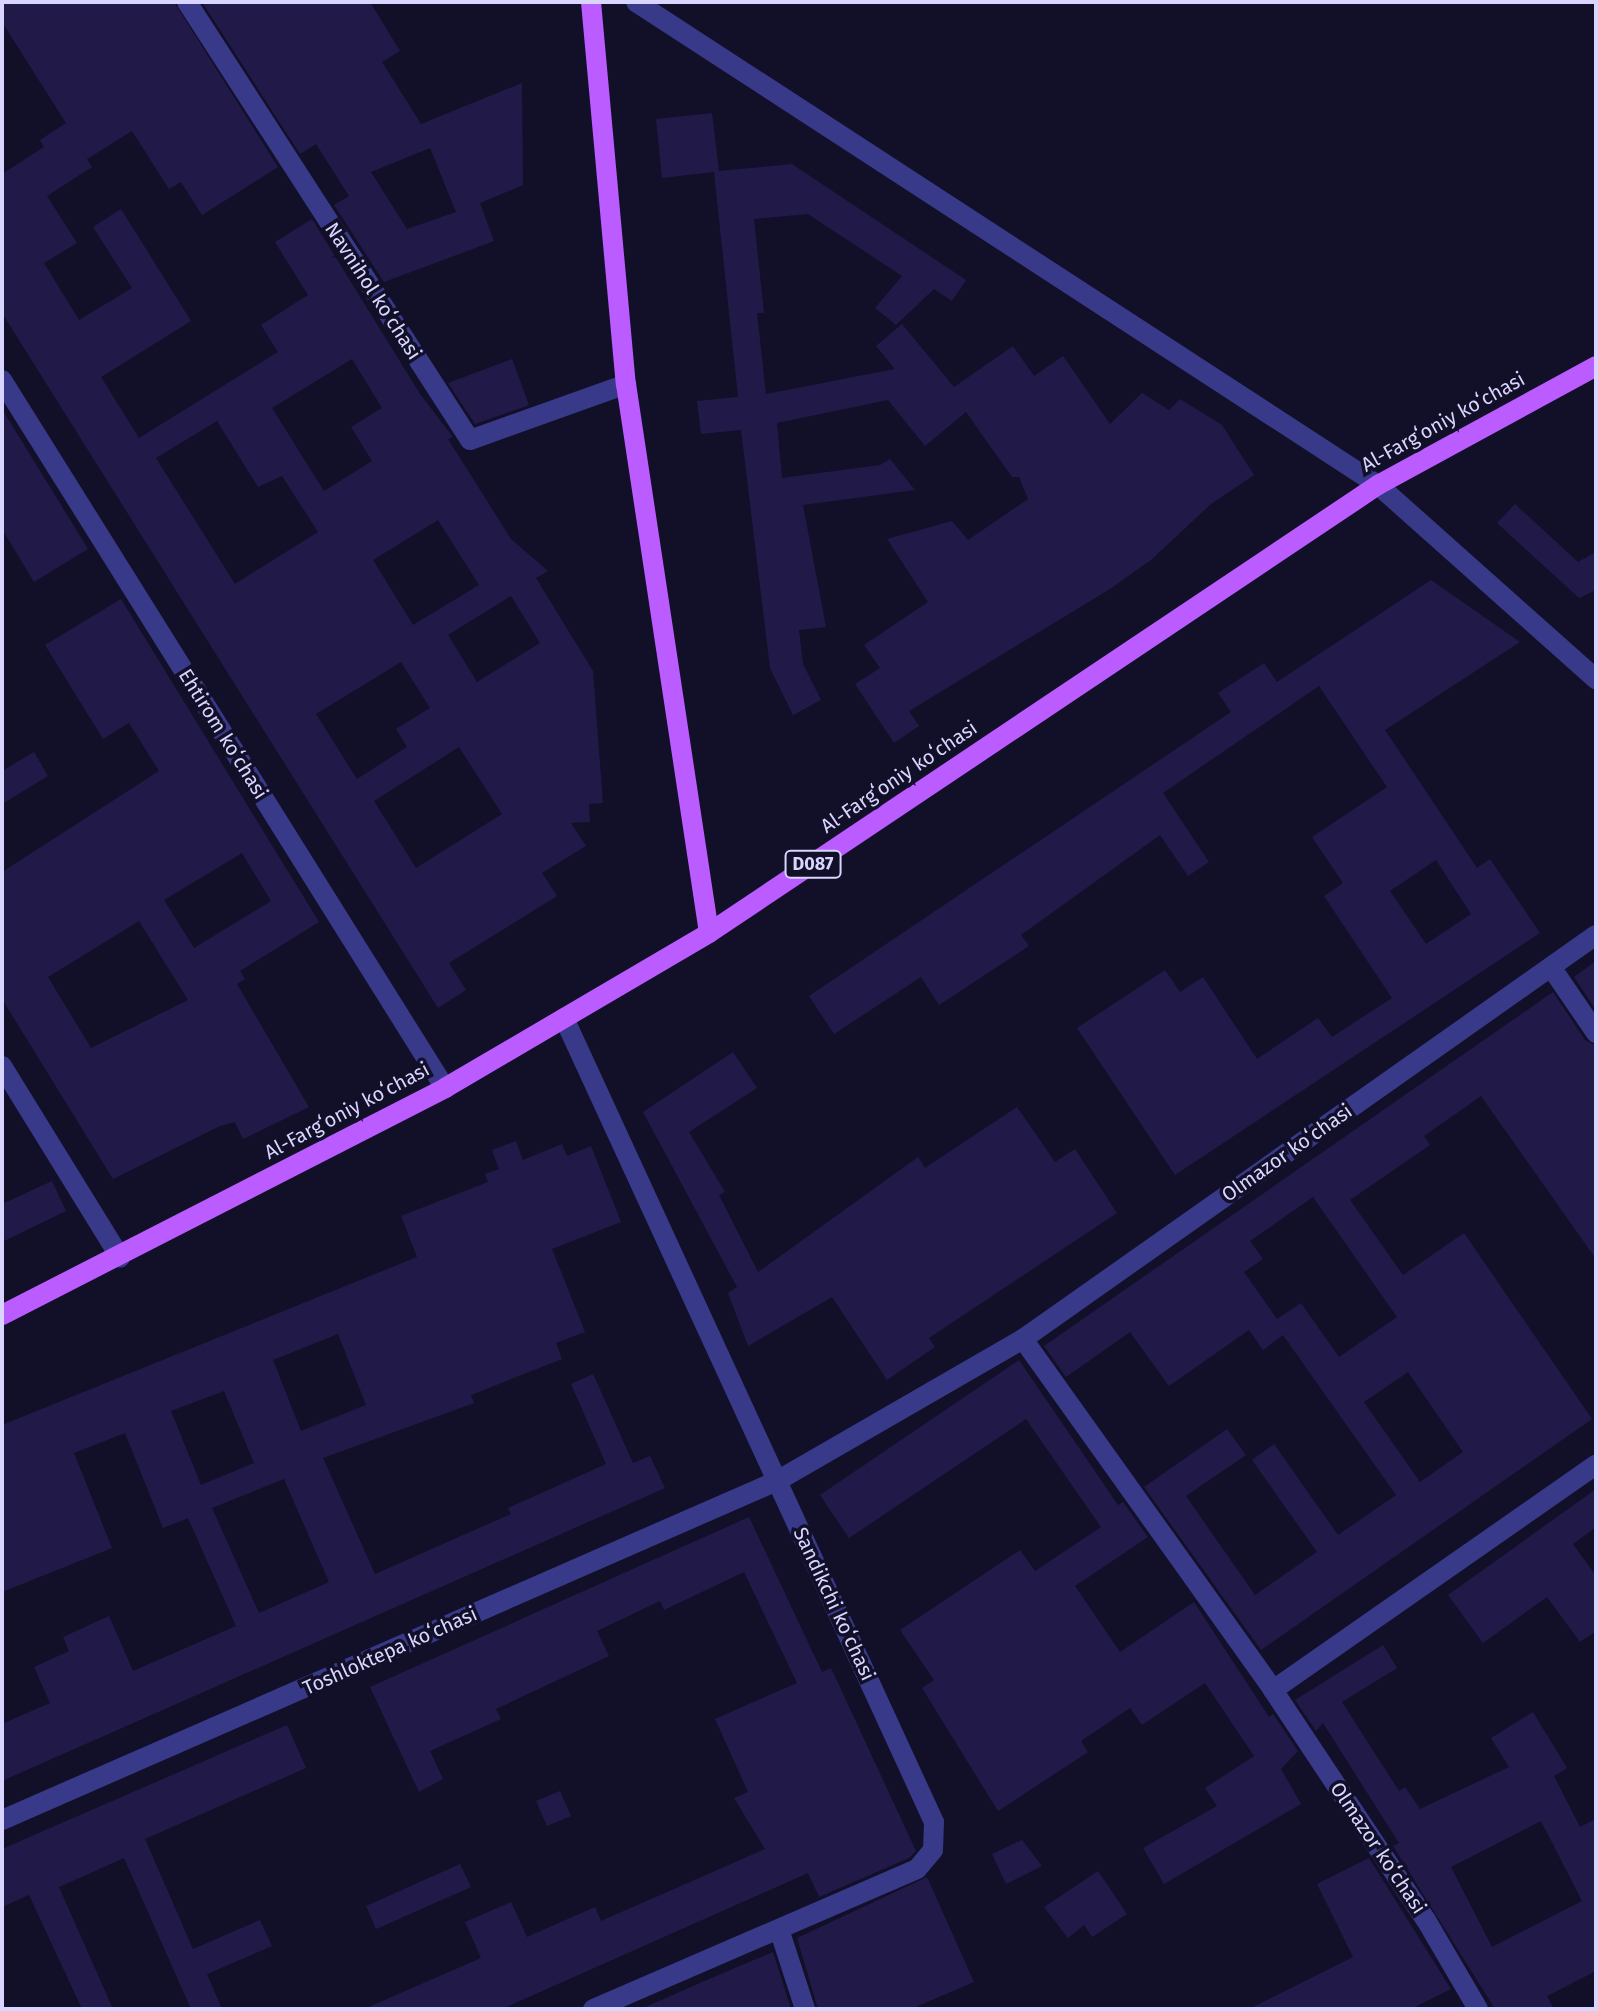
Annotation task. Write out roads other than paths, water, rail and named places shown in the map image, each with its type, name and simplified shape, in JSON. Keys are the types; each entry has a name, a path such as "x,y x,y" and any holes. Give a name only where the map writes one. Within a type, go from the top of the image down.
{"main road":[{"path":"591,2 626,384 709,933"},
{"name":"Al-Fargʻoniy koʻchasi","path":"2,1315 445,1088 709,933 1378,485 1596,366"}],"street":[{"name":"Navnihol koʻchasi","path":"187,2 470,440 626,384"},
{"path":"636,2 1378,485 1596,679"},
{"name":"Ehtirom koʻchasi","path":"2,380 445,1088"},
{"name":"Olmazor koʻchasi","path":"777,1481 1023,1339 1596,935"},
{"path":"1551,967 1596,1033"},
{"name":"Sandikchi koʻchasi","path":"564,1018 934,1822 933,1850 917,1869 780,1932 593,2009"},
{"path":"2,1066 120,1257"},
{"name":"Olmazor koʻchasi","path":"1023,1339 1273,1690 1426,1920 1478,2009"},
{"path":"1273,1690 1596,1465"},
{"name":"Toshloktepa koʻchasi","path":"2,1820 777,1481"},
{"path":"780,1932 805,2009"}]}
